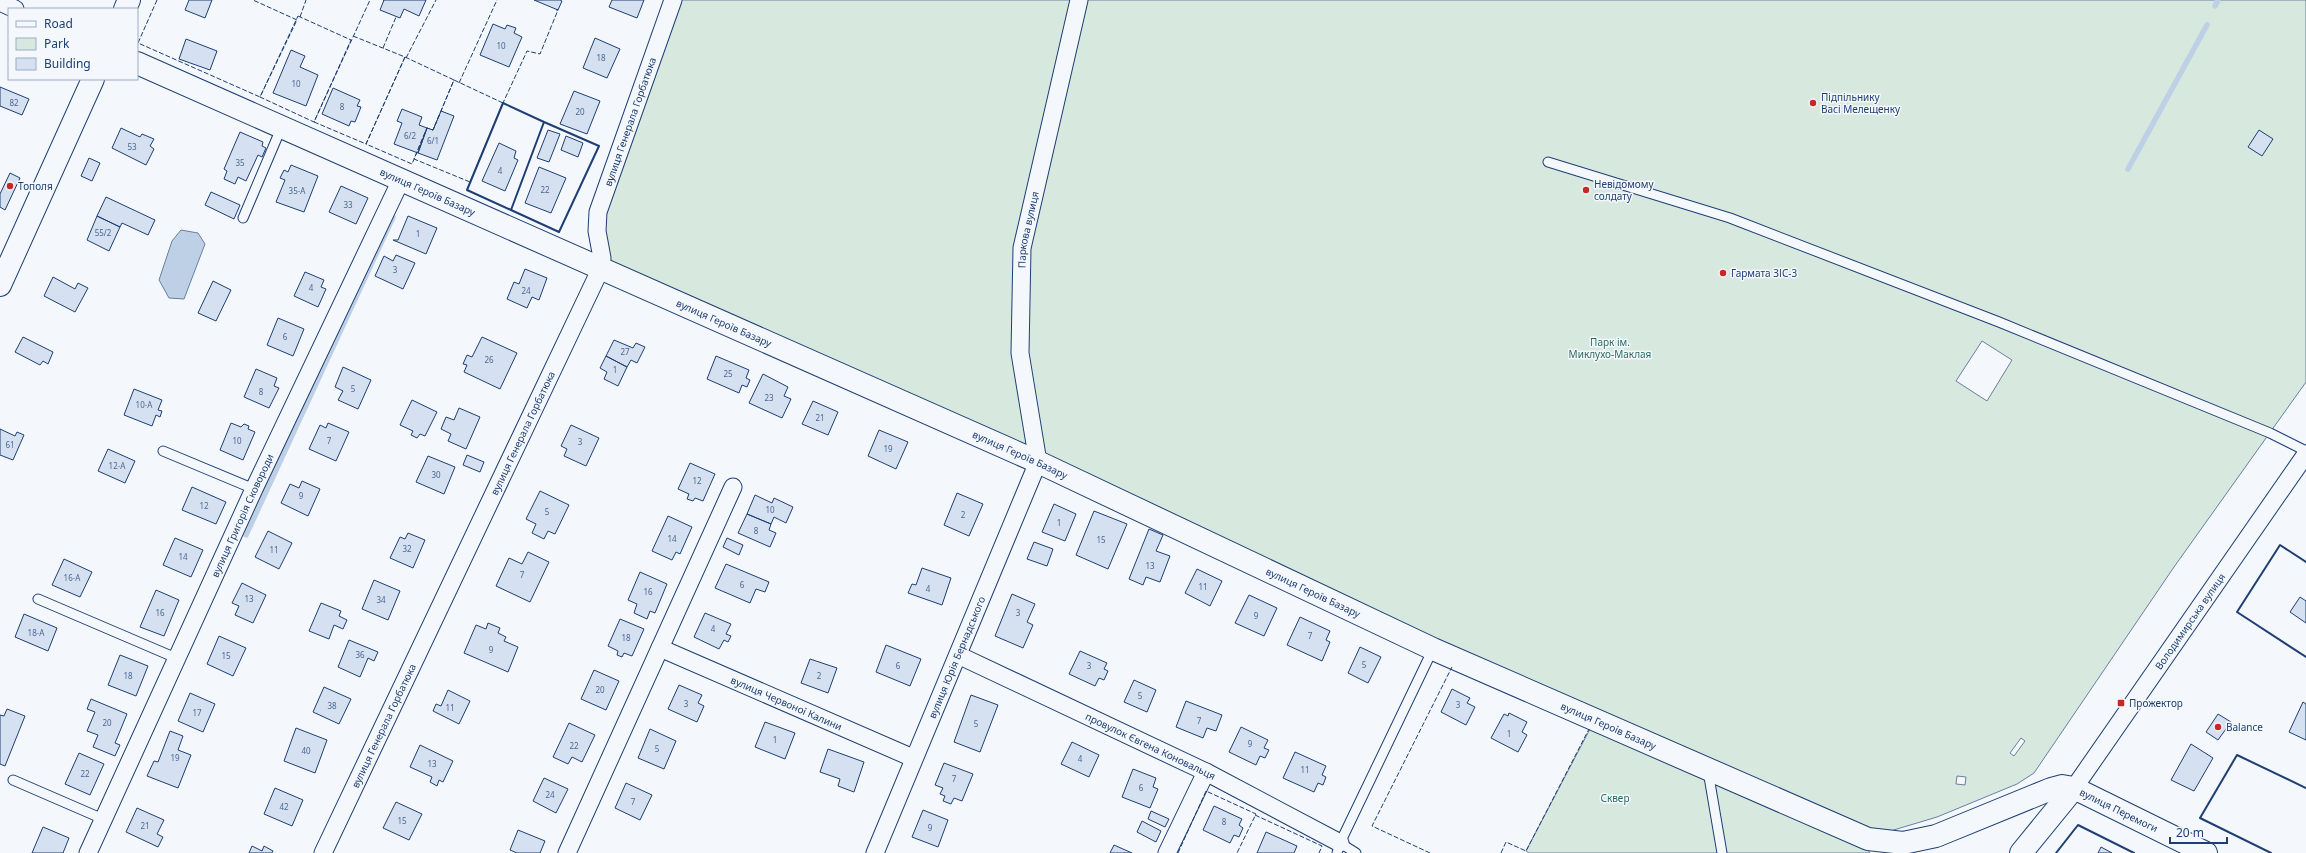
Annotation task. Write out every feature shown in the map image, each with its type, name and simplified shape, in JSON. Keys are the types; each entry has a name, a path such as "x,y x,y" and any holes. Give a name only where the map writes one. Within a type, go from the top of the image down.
{"street":[{"name":"вулиця Генерала Горбатюка","path":"322,853 601,268 602,258 597,231 598,212 673,0"},
{"name":"Паркова вулиця","path":"1038,462 1020,353 1022,248 1079,0"},
{"path":"0,2 13,8"},
{"name":"вулиця Героїв Базару","path":"138,63 1038,462 1433,649 1868,840 1910,848 2051,788 2062,786 2074,788"},
{"path":"0,285 94,80"},
{"name":"вулиця Григорія Сковороди","path":"88,853 254,489 401,180"},
{"name":"Володимирська вулиця","path":"2074,788 2306,453"},
{"name":"вулиця Юрія Бернадського","path":"875,853 913,758 958,655 1038,462"},
{"path":"566,853 733,487"},
{"name":"вулиця Червоної Калини","path":"660,648 913,758"},
{"name":"провулок Євгена Коновальця","path":"958,655 1206,772 1339,848"},
{"path":"1167,853 1206,772"},
{"path":"2021,853 2074,788"},
{"name":"вулиця Перемоги","path":"2074,788 2206,853"}],"lane":[{"path":"243,218 282,126"},
{"path":"1548,162 1730,218 2006,325 2270,433 2306,453"},
{"path":"163,451 254,489"},
{"path":"38,599 176,658"},
{"path":"1356,853 1339,848 1433,649"},
{"path":"1707,768 1722,853"},
{"path":"13,780 103,819"}],"green space":[{"name":"Парк ім. Миклухо-Маклая","path":"673,0 2306,0 2306,382 2174,567 2034,773 2017,784 1937,817 1867,838 602,263 598,241","holes":["1982,341 2012,360 1987,401 1956,381","2021,738 2025,741 2014,756 2010,753","1957,776 1966,777 1965,785 1956,784"]},
{"name":"Сквер","path":"1590,729 1867,849 1870,853 1529,853 1526,851"}],"water":[{"path":"181,230 198,233 205,244 184,299 169,298 159,280 172,241"}],"building":[{"path":"189,0 212,0 205,18 185,10"},
{"path":"384,0 426,0 419,16 404,9 400,18 380,10"},
{"path":"534,0 560,0 562,1 558,10"},
{"path":"612,0 644,0 637,18 609,7"},
{"path":"493,24 505,29 507,25 516,28 514,33 522,37 509,67 480,55"},
{"path":"595,38 620,49 607,78 583,68"},
{"path":"186,39 217,51 210,70 179,59"},
{"path":"291,50 305,56 300,67 318,75 306,106 273,93"},
{"path":"0,87 29,99 22,115 0,106"},
{"path":"333,88 360,100 357,106 361,107 355,122 351,121 349,126 322,114"},
{"path":"574,91 600,101 587,134 560,124"},
{"path":"402,109 422,117 419,125 427,128 418,153 394,144 402,123 397,121"},
{"path":"441,111 454,116 437,160 418,153 427,128 433,130"},
{"path":"121,128 140,137 142,134 154,139 150,146 154,149 146,165 112,148"},
{"path":"548,130 560,134 549,162 537,158"},
{"path":"2259,130 2273,139 2262,156 2248,147"},
{"path":"240,132 263,142 262,146 266,148 262,157 258,155 246,181 238,177 235,184 224,179 227,171 224,169"},
{"path":"566,136 583,143 578,157 561,150"},
{"path":"499,143 516,151 514,158 518,160 505,191 482,181"},
{"path":"89,158 100,163 92,181 81,176"},
{"path":"291,165 318,176 304,212 276,202 285,180 280,178 284,170 288,172"},
{"path":"539,167 566,178 551,213 525,203"},
{"name":"Тополя","path":"10,173 20,178 5,210 0,207 0,194"},
{"path":"341,186 368,198 356,224 329,212"},
{"path":"211,192 240,205 234,219 205,205"},
{"path":"106,197 155,220 148,235 122,223 120,227 97,216"},
{"path":"97,216 120,227 109,251 87,240"},
{"path":"408,216 437,228 426,254 393,240 398,240"},
{"path":"396,255 415,263 403,289 375,276 384,256 393,261"},
{"path":"525,269 547,278 539,300 532,297 527,308 507,299 514,282 519,284"},
{"path":"305,272 324,280 321,287 326,289 318,307 294,296"},
{"path":"53,277 75,289 78,283 88,288 75,312 44,296"},
{"path":"213,281 231,290 216,321 198,313"},
{"path":"278,318 304,329 293,356 267,345"},
{"path":"23,337 53,352 48,364 43,361 40,365 15,352"},
{"path":"482,337 517,353 500,389 464,372 467,365 463,364 467,355 472,357"},
{"path":"614,340 633,348 636,343 645,347 637,363 631,360 627,367 606,356"},
{"path":"606,356 627,367 618,386 604,379 607,372 600,368"},
{"path":"716,356 749,370 746,378 750,380 747,387 742,385 739,393 707,379"},
{"path":"343,367 371,380 358,409 338,400 343,391 335,387"},
{"path":"256,369 277,378 274,386 279,388 269,408 244,397"},
{"path":"763,374 788,387 784,396 791,399 782,418 749,403"},
{"path":"134,389 162,400 158,410 162,411 160,417 156,415 152,426 124,415"},
{"path":"412,400 437,412 425,436 420,434 417,438 411,435 413,431 400,425"},
{"path":"813,401 838,412 828,435 802,424"},
{"path":"459,408 480,417 466,449 448,441 451,434 441,429 446,417 454,420"},
{"path":"231,423 241,427 244,424 249,426 248,429 255,432 243,460 220,450"},
{"path":"328,423 349,432 336,461 309,449 320,425 326,428"},
{"path":"571,425 599,438 586,466 564,456 567,449 561,446"},
{"path":"0,429 15,436 17,432 24,435 13,460 0,455"},
{"path":"879,430 908,442 896,469 868,456"},
{"path":"108,449 135,461 125,483 98,471"},
{"path":"467,455 484,462 480,472 463,465"},
{"path":"428,456 455,467 444,494 416,482"},
{"path":"690,463 715,474 703,501 695,498 693,501 687,499 689,494 678,489"},
{"path":"302,481 320,489 308,516 281,503 290,484 299,488"},
{"path":"192,487 226,502 216,524 182,510"},
{"path":"540,491 569,505 555,534 548,531 544,539 532,533 536,524 526,519"},
{"path":"957,493 983,504 969,536 944,525"},
{"path":"755,495 772,503 774,498 793,507 786,523 774,517 771,524 747,514"},
{"path":"1054,504 1076,514 1065,541 1042,532"},
{"path":"1094,511 1127,524 1108,569 1076,555"},
{"path":"747,514 771,524 769,530 776,533 770,547 738,533"},
{"path":"668,516 692,527 680,554 676,552 672,560 652,551"},
{"path":"1149,529 1163,535 1156,551 1170,556 1160,582 1146,577 1143,585 1129,579"},
{"path":"268,531 292,543 279,569 255,557"},
{"path":"408,533 425,540 413,568 390,558 400,537 405,539"},
{"path":"175,538 203,550 191,577 163,565"},
{"path":"727,538 743,545 739,555 723,547"},
{"path":"1034,542 1053,549 1047,566 1027,559"},
{"path":"528,552 549,562 530,602 496,586 509,558 522,564"},
{"path":"64,559 92,572 80,597 52,585"},
{"path":"726,564 769,582 765,592 756,589 750,603 715,588"},
{"path":"922,568 951,578 942,605 908,593 912,584 916,585"},
{"path":"1197,569 1222,581 1210,606 1185,593"},
{"path":"640,572 667,584 655,613 650,611 647,619 634,613 637,604 628,600"},
{"path":"374,580 400,591 388,620 362,609"},
{"path":"242,583 266,595 253,623 235,615 239,606 232,603"},
{"path":"156,590 179,600 164,636 140,627"},
{"path":"1012,594 1035,604 1027,622 1033,625 1023,648 995,636"},
{"path":"1249,595 1277,608 1264,636 1235,623"},
{"path":"2300,597 2306,601 2306,623 2290,612"},
{"path":"321,603 341,611 339,616 347,620 343,629 334,625 329,639 309,631"},
{"path":"705,613 731,624 726,634 731,636 728,642 724,640 719,649 694,637"},
{"path":"24,614 57,628 48,651 15,637"},
{"path":"1300,617 1330,631 1326,640 1330,642 1322,661 1287,645"},
{"path":"620,619 644,629 632,656 624,653 622,657 617,655 618,651 608,646"},
{"path":"488,623 500,628 498,633 506,637 504,641 518,647 508,672 464,653 476,625 486,629"},
{"path":"219,636 246,648 233,676 207,664"},
{"path":"349,640 378,652 374,661 368,658 360,677 338,667"},
{"path":"886,645 921,659 910,686 876,672"},
{"path":"1360,647 1381,657 1368,683 1348,673"},
{"path":"1080,651 1107,663 1104,669 1108,671 1104,680 1099,678 1095,686 1069,674"},
{"path":"120,655 148,666 136,696 108,685"},
{"path":"810,659 837,668 828,693 801,683"},
{"path":"594,670 619,681 606,710 581,699"},
{"path":"1134,680 1156,690 1147,712 1124,702"},
{"path":"679,685 702,695 698,703 704,706 697,722 668,709"},
{"path":"324,687 351,699 339,724 313,712"},
{"path":"1452,689 1470,698 1467,703 1475,707 1466,725 1441,712"},
{"path":"448,690 470,701 459,724 433,711 436,704 441,706"},
{"path":"190,693 215,704 203,732 178,721"},
{"path":"971,695 998,705 980,752 954,742"},
{"path":"91,699 127,714 115,743 120,745 115,756 93,747 98,735 87,731 95,712 87,709"},
{"path":"1186,701 1222,715 1216,731 1207,728 1203,738 1176,727"},
{"path":"2303,702 2306,704 2306,740 2289,732"},
{"path":"7,709 25,716 5,766 0,764 0,715 4,716"},
{"path":"1509,713 1527,722 1522,732 1527,735 1518,752 1491,738 1504,714 1508,716"},
{"name":"Balance","path":"2218,714 2231,722 2218,740 2206,732"},
{"path":"765,722 795,733 785,759 755,747"},
{"path":"569,723 595,735 582,762 572,757 568,764 553,757"},
{"path":"1241,727 1268,740 1264,748 1269,750 1265,758 1260,756 1256,765 1229,752"},
{"path":"296,728 327,740 315,773 284,761"},
{"path":"650,729 676,741 664,769 638,758"},
{"path":"170,731 183,736 178,750 191,755 178,788 147,776 154,761 158,762"},
{"path":"1072,742 1099,755 1089,777 1061,764"},
{"path":"2191,744 2213,758 2194,791 2171,780"},
{"path":"420,745 453,761 443,782 439,780 437,786 430,782 432,777 410,767"},
{"path":"828,749 864,762 854,792 838,786 840,779 820,772"},
{"path":"1295,752 1326,766 1322,775 1326,777 1323,785 1318,783 1314,792 1283,778"},
{"path":"79,753 104,764 90,795 65,784"},
{"path":"944,763 973,774 962,801 954,798 951,804 943,801 945,796 940,794 943,788 935,785"},
{"path":"1133,769 1156,778 1153,787 1158,789 1150,808 1122,797"},
{"path":"544,778 568,789 556,813 533,801"},
{"path":"626,783 652,795 640,820 615,808"},
{"path":"275,788 303,800 292,826 264,814"},
{"path":"396,802 422,814 409,840 383,828"},
{"path":"1214,806 1242,819 1239,825 1243,828 1239,837 1234,835 1230,843 1203,830"},
{"path":"137,808 164,820 157,834 163,837 158,847 126,832"},
{"path":"923,810 948,820 938,847 912,837"},
{"path":"1151,811 1169,819 1165,827 1148,819"},
{"path":"1142,821 1161,831 1156,842 1137,832"},
{"path":"43,827 69,838 63,853 32,853"},
{"path":"518,830 545,841 540,853 517,853 510,850"},
{"path":"1266,832 1297,846 1294,853 1257,853"},
{"path":"1114,845 1132,853 1110,853"},
{"path":"252,846 262,851 264,846 273,851 272,853 249,853"},
{"path":"2101,847 2112,853 2098,853"}],"waterway":[{"path":"2215,6 2218,0"},
{"path":"2128,169 2207,25"},
{"path":"246,535 393,217"}],"fence":[{"path":"157,0 138,43 260,97 297,20 253,0"},
{"path":"300,17 306,0"},
{"path":"353,36 405,57 366,144 314,122 370,0"},
{"path":"406,58 436,0"},
{"path":"459,83 497,0"},
{"path":"502,102 503,103 527,51 540,54 558,10 556,10"},
{"path":"298,16 351,40 314,122 260,97 298,16"},
{"path":"383,48 396,17"},
{"path":"405,57 454,80 433,130 427,128 412,164 366,144 405,57"},
{"path":"454,80 503,103 470,182 414,159 427,128 433,130 454,80"},
{"path":"1430,853 1372,826 1452,667"},
{"path":"1501,853 1506,842 1526,851 1589,729"},
{"path":"1178,853 1206,791 1256,814 1237,853"},
{"path":"1255,815 1322,846 1319,853"}],"wall":[{"path":"503,103 544,122 511,210 467,190 503,103"},
{"path":"544,122 599,146 559,232 511,210 544,122"},
{"path":"2306,562 2280,545 2237,612 2306,657"},
{"path":"2271,853 2200,818 2237,755 2306,788"},
{"path":"2056,853 2078,825 2134,853"}],"place":[{"name":"Підпільнику Васі Мелещенку","path":"1813,103"},
{"name":"Тополя","path":"10,186"},
{"name":"Невідомому солдату","path":"1586,190"},
{"name":"Гармата ЗІС-3","path":"1723,273"},
{"name":"Прожектор","path":"2121,703"},
{"name":"Balance","path":"2218,727"}]}
